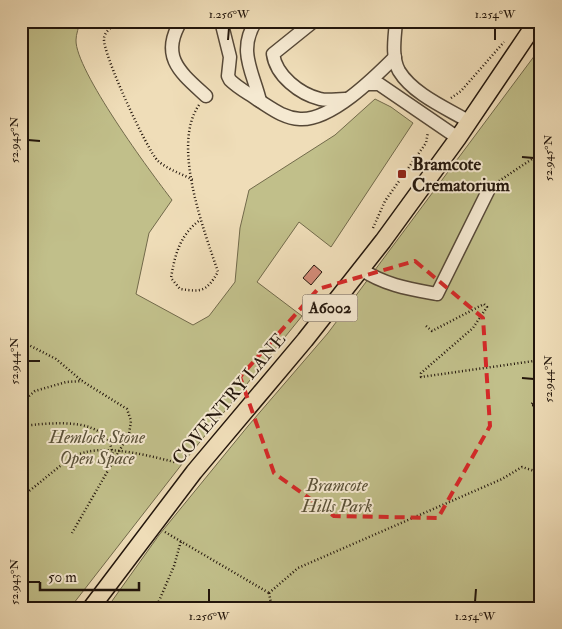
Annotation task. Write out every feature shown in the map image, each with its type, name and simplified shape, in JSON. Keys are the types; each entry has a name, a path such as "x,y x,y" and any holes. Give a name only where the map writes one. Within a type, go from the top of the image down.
{"main road":[{"name":"COVENTRY LANE","path":"91,608 194,472 305,340 361,269 458,138 537,21"}],"lane":[{"path":"180,21 170,49 174,63 181,73 206,96"},
{"path":"219,21 222,25 230,57 228,76 236,86 284,115 301,119 319,116 347,98 368,84 395,57"},
{"path":"256,21 249,32 247,63 255,80 260,101"},
{"path":"314,21 273,54 275,64 286,79 302,92 322,100 347,98"},
{"path":"396,21 395,57 399,71 411,85 468,121"},
{"path":"368,84 379,84 458,138"},
{"path":"361,269 374,278 394,286 437,294 488,191"}],"path":[{"path":"118,21 105,33 104,39 107,57 122,92 158,161 193,180"},
{"path":"441,105 461,91 508,37"},
{"path":"200,220 190,227 174,256 172,278 180,288 198,291 210,286 218,272 200,220 189,159 189,135 195,111 206,96"},
{"path":"370,234 385,201 426,143 428,127 432,120"},
{"path":"488,191 496,183 541,152"},
{"path":"426,326 432,331 484,304 487,307 473,328 421,373 421,377 541,360"},
{"path":"21,341 56,359 82,381 127,409 131,422 129,434 120,451 72,533"},
{"path":"21,402 35,391 66,382 82,381"},
{"path":"541,392 531,405 541,406"},
{"path":"21,426 43,424 92,426 107,436 113,451 113,461"},
{"path":"21,497 74,457 101,450 120,451 186,465 181,471"},
{"path":"269,593 298,568 502,479 522,467 541,473"},
{"path":"166,532 269,593 272,608"},
{"path":"157,607 174,566 180,541"}],"highlighted area":[{"path":"415,261 483,318 490,426 438,518 334,516 274,473 240,377 318,289"}],"green space":[{"name":"Hemlock Stone Open Space","path":"21,21 80,21 76,40 79,54 88,74 116,121 172,200 149,233 136,294 193,325 209,316 235,282 240,228 249,190 335,135 375,99 391,107 413,123 331,247 299,222 257,282 302,316 182,464 70,608 21,608"},
{"name":"Bramcote Hills Park","path":"541,47 541,608 107,608 159,535 248,426 328,333"}],"building":[{"path":"314,265 322,272 311,285 303,278"}],"place":[{"name":"Bramcote Crematorium","path":"402,174"}]}
